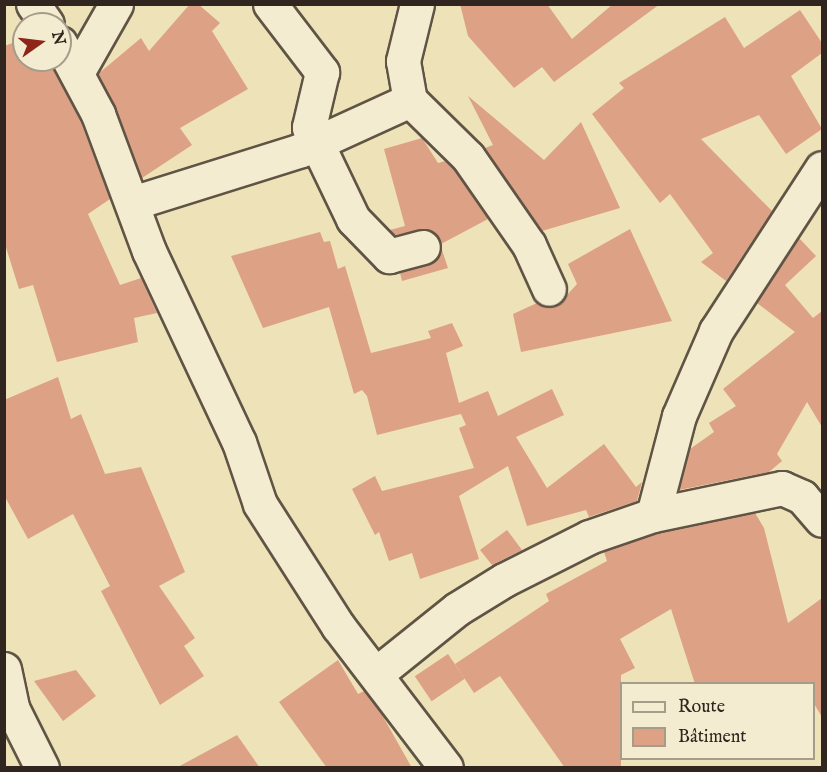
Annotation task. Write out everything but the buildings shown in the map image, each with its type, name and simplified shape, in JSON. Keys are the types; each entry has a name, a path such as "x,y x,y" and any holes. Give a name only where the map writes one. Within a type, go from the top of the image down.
{"street":[{"path":"78,71 116,4"},
{"path":"270,4 322,72 309,127 336,189 374,245 389,256 423,247"},
{"path":"417,4 403,61 410,100 468,157 529,245 549,289"},
{"path":"72,62 78,71 132,203 239,442 260,504 375,674 446,768"},
{"path":"132,203 316,144 410,100"},
{"path":"653,515 679,416 716,331 822,168"},
{"path":"375,674 457,609 504,580 589,537 653,515 782,488 802,497 822,520"},
{"path":"4,669 12,708 42,768"}]}
